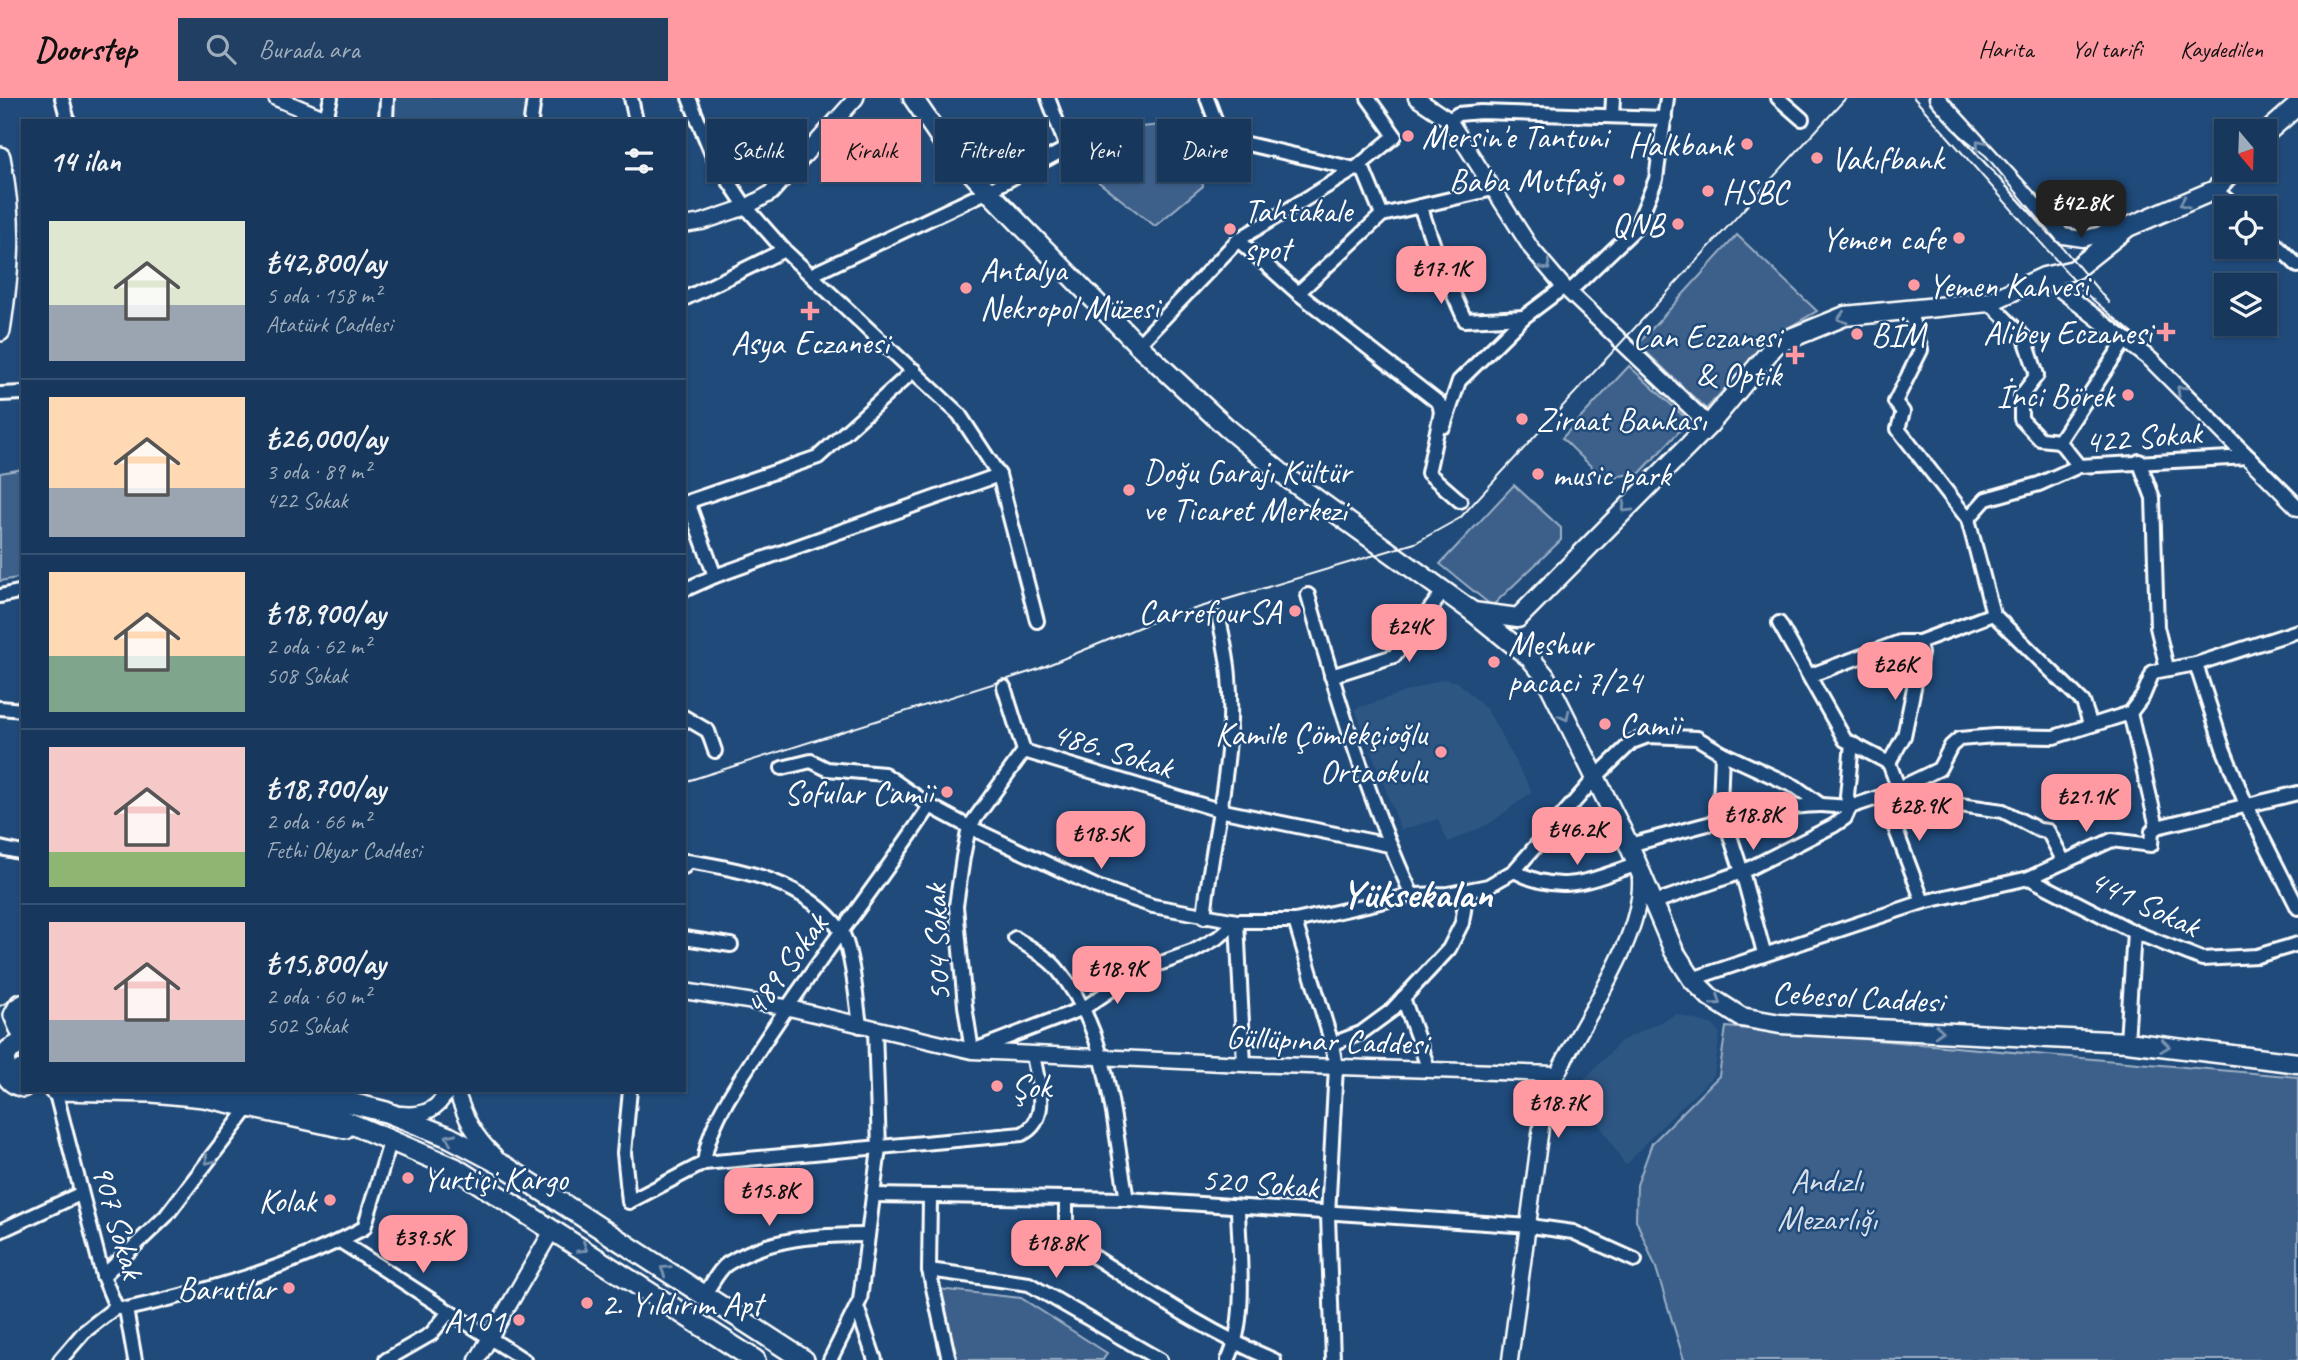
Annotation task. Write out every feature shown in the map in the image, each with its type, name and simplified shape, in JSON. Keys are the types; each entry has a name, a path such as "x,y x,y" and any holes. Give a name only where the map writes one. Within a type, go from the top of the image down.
{"main road":[{"name":"Cebesol Caddesi","path":"913,98 943,142 988,191 1138,345 1251,449 1358,532 1473,612 1530,658 1545,676 1596,776 1655,902 1674,951 1692,979 1710,997 1741,1017 1780,1024 2127,1042 2298,1063"},
{"path":"2277,124 2298,105"},
{"path":"0,157 11,228 9,272 0,331"},
{"path":"1518,618 1709,425 1776,344 1845,316 1989,302 2044,277 2074,270 2128,227 2215,190 2222,182"},
{"path":"1473,612 1518,618"},
{"path":"1518,618 1530,658"},
{"path":"21,1004 14,1015 21,1034"},
{"path":"0,1033 21,1038"},
{"path":"17,1081 8,1079 4,1062 9,1050 21,1041"},
{"path":"152,1092 204,1097 317,1124 383,1136"},
{"path":"238,1092 324,1112 455,1168 553,1229 742,1356"},
{"path":"308,1092 386,1112"},
{"path":"345,1092 449,1137 506,1167 804,1360"}],"street":[{"path":"62,98 67,119"},
{"path":"276,98 327,119"},
{"path":"329,119 331,98"},
{"path":"386,119 387,98"},
{"path":"531,119 534,98"},
{"path":"631,98 636,119"},
{"path":"689,98 714,159 746,207 784,250 813,274 959,414 999,475 1037,621"},
{"path":"686,224 746,207 771,193 856,98"},
{"path":"813,274 988,191 1067,148 1048,98"},
{"path":"1207,98 1215,119"},
{"path":"1138,345 1238,240 1355,169 1395,136 1368,98"},
{"path":"1416,98 1449,120 1531,248 1567,289 1709,425"},
{"path":"1612,116 1613,98"},
{"path":"1428,473 1459,381 1524,317 1567,289 1636,228 1656,179 1667,98"},
{"path":"1779,98 1802,119"},
{"path":"1937,98 2063,236 2082,239 2128,227"},
{"path":"1449,120 1458,114 1481,112 1665,118"},
{"path":"1251,145 1364,171 1382,215"},
{"path":"1298,293 1382,215 1493,189"},
{"path":"2215,190 2222,196"},
{"path":"1420,206 1441,266 1465,320 1524,317"},
{"path":"1238,240 1298,293 1439,402 1441,412 1428,473"},
{"path":"2277,246 2298,266"},
{"path":"686,298 784,250"},
{"path":"2044,277 2151,360 2298,508"},
{"path":"1989,302 2025,338 2037,375 2021,396 2021,419 2040,439 2059,440 2079,466"},
{"path":"1909,309 1921,350 1895,402 1903,412 1898,429 1968,519 1993,614 2083,702 2090,723"},
{"path":"2059,440 2126,339"},
{"path":"715,576 686,503 818,457 914,370"},
{"path":"0,394 21,393"},
{"name":"422 Sokak","path":"1968,519 1986,499 2039,484 2079,466 2249,457"},
{"path":"2139,461 2153,498 2157,627 2167,668"},
{"path":"1428,473 1460,501"},
{"path":"686,589 715,576 999,475"},
{"path":"0,596 21,591"},
{"path":"1331,676 1394,656 1444,591"},
{"path":"1308,595 1331,676 1389,845 1412,895"},
{"path":"1811,675 1900,642 1919,642 1993,614"},
{"path":"1204,917 1230,710 1229,677 1219,619"},
{"path":"1779,624 1811,675 1845,740 1889,763 1899,789"},
{"path":"1629,845 1785,806 1850,807 1883,796 1940,769 1951,747 1959,739 1995,736 2054,737 2090,723 2130,713 2143,695 2153,672 2196,664 2298,631"},
{"path":"1889,763 1904,736 1921,654 1919,642"},
{"path":"2196,664 2223,748 2247,807 2298,908"},
{"path":"1004,687 1024,751"},
{"path":"0,708 21,710"},
{"path":"2130,713 2157,827"},
{"path":"686,718 708,731 715,751"},
{"path":"782,768 811,761 827,769 884,774 930,806 969,827 1097,887 1153,906 1237,921 1295,921 1412,895 1448,894 1488,886 1514,872 1596,776 1632,742 1648,736 1697,738 1721,753 1796,787 1821,805"},
{"path":"1655,902 1742,872 1833,826 1845,817 1850,807 1847,796 1852,743"},
{"name":"486. Sokak","path":"1024,751 1219,810 1389,845"},
{"name":"504 Sokak","path":"972,1051 956,906 969,827 1024,751"},
{"path":"1721,753 1720,805 1764,953"},
{"path":"1899,789 1939,802 2003,811 2039,830 2048,831 2064,862"},
{"path":"1692,979 1923,902 2029,878 2112,840 2151,845 2152,831 2157,827 2298,793"},
{"path":"1883,796 1923,902"},
{"name":"489 Sokak","path":"704,1163 707,1139 725,1102 785,1007 842,932 930,806"},
{"path":"0,848 21,853"},
{"path":"686,863 745,870 799,894 842,932 860,1026"},
{"path":"1510,1360 1530,1226 1544,1105 1555,1074 1576,1042 1633,927 1641,900 1639,867 1577,885 1548,886 1514,872"},
{"name":"441 Sokak","path":"2029,878 2134,932 2202,960 2257,956 2298,944"},
{"path":"1332,1044 1361,1033 1403,999 1449,949 1462,923 1467,891"},
{"path":"1633,927 1648,920 1665,927"},
{"path":"972,1051 1084,1008 1139,971 1192,952 1219,937 1237,921"},
{"path":"1237,921 1244,1065"},
{"path":"1295,921 1332,1044 1336,1067 1328,1215 1332,1360"},
{"path":"2127,1042 2134,932"},
{"path":"686,938 731,945"},
{"path":"1015,938 1057,968 1084,1008 1103,1057 1127,1199"},
{"name":"Güllüpınar Caddesi","path":"686,991 785,1007 972,1051 1244,1065 1555,1074"},
{"path":"1403,999 1429,1070"},
{"path":"0,1014 21,1004"},
{"path":"830,1360 858,1310 874,1195 879,1149 875,1030"},
{"path":"630,1092 624,1153 629,1202 704,1163 1016,1136 1027,1132 1041,1113 1033,1054"},
{"name":"907 Sokak","path":"55,1092 103,1276 121,1308 135,1360"},
{"path":"386,1112 425,1114 442,1102 447,1092"},
{"path":"457,1092 465,1117 477,1139 506,1167"},
{"path":"103,1276 166,1216 250,1106"},
{"path":"60,1360 84,1332 121,1308 205,1292 340,1241 364,1228 383,1136"},
{"path":"0,1231 80,1194"},
{"name":"520 Sokak","path":"874,1195 1127,1199 1238,1209 1530,1226 1573,1232 1635,1260"},
{"path":"930,1197 929,1270 949,1360"},
{"path":"1066,1199 1066,1239 1236,1344 1274,1360"},
{"path":"1228,1360 1236,1344 1240,1286 1238,1209"},
{"path":"477,1360 553,1229"},
{"path":"705,1295 724,1265 781,1241 824,1235 868,1235"},
{"path":"340,1241 524,1360"},
{"path":"929,1270 1029,1284 1160,1360"},
{"path":"858,1310 875,1360"},
{"path":"386,1360 430,1334 449,1312"}],"shaded area":[{"path":"397,98 526,98 522,119 395,119"},
{"name":"Kamile Çömlekçioğlu Ortaokulu","path":"1443,679 1458,682 1488,711 1532,792 1489,824 1448,842 1438,819 1401,830 1355,709"},
{"path":"1677,1014 1713,1025 1720,1033 1714,1075 1646,1142 1626,1166 1576,1088 1621,1041"}],"green space":[{"path":"1157,125 1157,182 1202,182 1203,186 1155,226 1099,182 1143,182 1143,127"},
{"path":"1737,235 1817,311 1774,336 1706,409 1638,344"},
{"path":"1629,366 1689,421 1640,473 1619,476 1608,483 1562,438"},
{"path":"21,469 21,577 0,581 0,473"},
{"path":"1514,485 1561,528 1561,540 1492,606 1440,564"},
{"name":"Andızlı Mezarlığı","path":"1726,1027 2298,1077 2298,1360 1684,1360 1656,1268 1636,1220 1637,1185 1652,1143 1719,1076"},
{"path":"938,1289 1021,1298 1107,1353 1103,1360 953,1360"}],"tram line":[{"path":"686,781 1036,670 1154,621 1415,543 1460,518 1846,98"},
{"path":"1914,98 2085,293 2157,354 2298,495"},
{"path":"1955,131 1986,156 2109,303"},
{"path":"0,1006 21,994"}],"place":[{"name":"Mersin'e Tantuni","path":"1408,136"},
{"name":"Halkbank","path":"1747,144"},
{"name":"Vakıfbank","path":"1817,158"},
{"name":"Baba Mutfağı","path":"1619,180"},
{"name":"HSBC","path":"1708,191"},
{"name":"QNB","path":"1678,224"},
{"name":"Tahtakale spot","path":"1230,229"},
{"name":"Yemen cafe","path":"1959,238"},
{"name":"Yemen Kahvesi","path":"1914,285"},
{"name":"Antalya Nekropol Müzesi","path":"966,288"},
{"name":"Asya Eczanesi","path":"810,311"},
{"name":"Alibey Eczanesi","path":"2166,332"},
{"name":"BİM","path":"1857,334"},
{"name":"Can Eczanesi & Optik","path":"1795,355"},
{"name":"İnci Börek","path":"2128,395"},
{"name":"Ziraat Bankası","path":"1522,419"},
{"name":"music park","path":"1538,474"},
{"name":"Doğu Garajı Kültür ve Ticaret Merkezi","path":"1129,490"},
{"name":"CarrefourSA","path":"1295,611"},
{"name":"Meshur pacaci 7/24","path":"1494,662"},
{"name":"Camii","path":"1605,724"},
{"name":"Kamile Çömlekçioğlu Ortaokulu","path":"1441,752"},
{"name":"Sofular Camii","path":"947,792"},
{"name":"Şok","path":"997,1086"},
{"name":"Yurtiçi Kargo","path":"408,1178"},
{"name":"Kolak","path":"330,1200"},
{"name":"Barutlar","path":"289,1288"},
{"name":"2. Yıldırım Apt","path":"587,1303"},
{"name":"A101","path":"519,1320"}],"district":[{"name":"Yüksekalan","path":"1417,893"}]}
